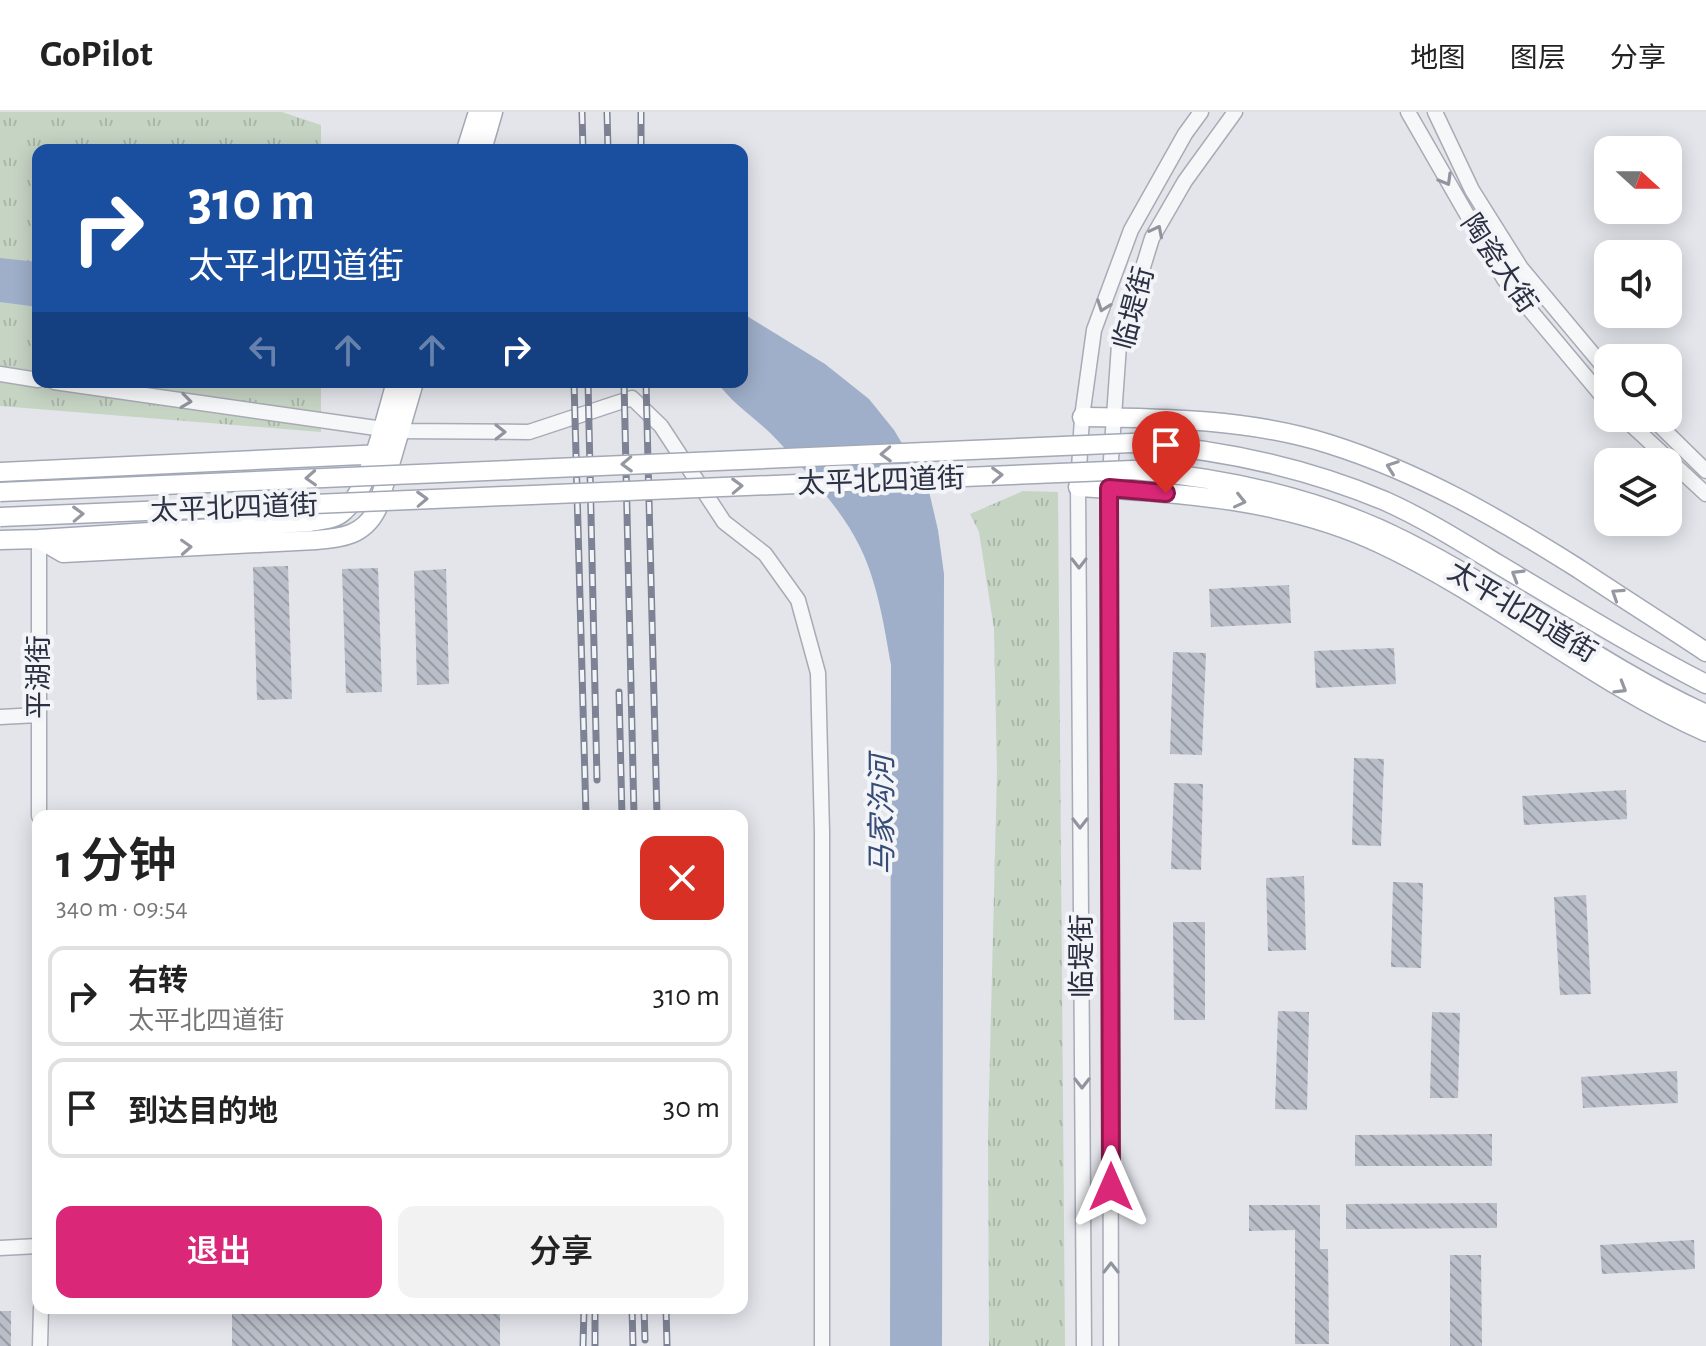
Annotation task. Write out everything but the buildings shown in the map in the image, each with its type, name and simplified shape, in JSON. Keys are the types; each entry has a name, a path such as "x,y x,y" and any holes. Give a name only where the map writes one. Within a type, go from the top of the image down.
{"main road":[{"path":"468,144 478,112"},
{"path":"484,144 493,112"},
{"path":"0,540 331,519 343,513 360,493 394,388"},
{"path":"39,539 63,553 344,538 362,530 374,515 412,388"},
{"path":"1082,417 1180,420 1280,433 1328,443 1423,479 1504,522 1706,652"},
{"name":"太平北四道街","path":"0,492 1116,444 1164,445 1267,462 1306,472 1386,502 1432,525 1706,684"},
{"path":"0,472 394,454"},
{"name":"太平北四道街","path":"0,517 1101,471 1168,473 1263,489 1344,514 1377,528 1481,584 1607,662 1706,714"},
{"name":"太平北四道街","path":"1078,487 1224,498 1307,517 1355,533 1444,576 1625,692 1706,732"}],"street":[{"name":"临堤街","path":"1084,1346 1078,487 1082,417 1094,330 1131,230 1185,134 1201,112"},
{"name":"临堤街","path":"1111,1346 1109,488 1119,345 1152,238 1185,181 1235,112"},
{"name":"陶瓷大街","path":"1408,112 1504,279 1594,390"},
{"name":"陶瓷大街","path":"1435,112 1472,190 1521,268 1594,355"},
{"path":"0,374 32,379"},
{"path":"96,388 401,431 529,432 632,398 661,426 724,522 765,554 798,600 818,673 822,832 822,1346"},
{"path":"1639,432 1706,494"},
{"path":"1666,432 1706,471"},
{"name":"平湖街","path":"39,539 39,810"},
{"path":"0,717 38,715"},
{"path":"0,1248 32,1246"},
{"path":"40,1346 41,1314"}],"green space":[{"path":"0,112 282,112 321,125 321,144 32,144 32,388 321,388 321,432 0,406"},
{"path":"1023,491 1058,492 1065,1346 989,1346 988,1134 997,772 994,629 979,532 970,514"}],"water":[{"path":"0,258 32,261 32,306 0,302"},
{"path":"748,317 825,364 869,399 894,430 928,487 938,530 944,574 942,1346 890,1346 891,665 883,620 866,561 843,519 778,441 722,388 748,388"}],"railway":[{"path":"582,112 583,144"},
{"path":"607,112 608,144"},
{"path":"641,112 641,144"},
{"path":"574,388 586,810"},
{"path":"588,388 597,780"},
{"path":"624,388 634,810"},
{"path":"646,388 657,810"},
{"path":"619,692 622,810"},
{"path":"583,1346 584,1314"},
{"path":"595,1314 595,1346"},
{"path":"632,1314 633,1346"},
{"path":"644,1314 645,1340"},
{"path":"666,1314 667,1346"}],"route":[{"path":"1111,1187 1109,488 1166,493"}],"water label":[{"name":"马家沟河","path":"882,815"}]}
